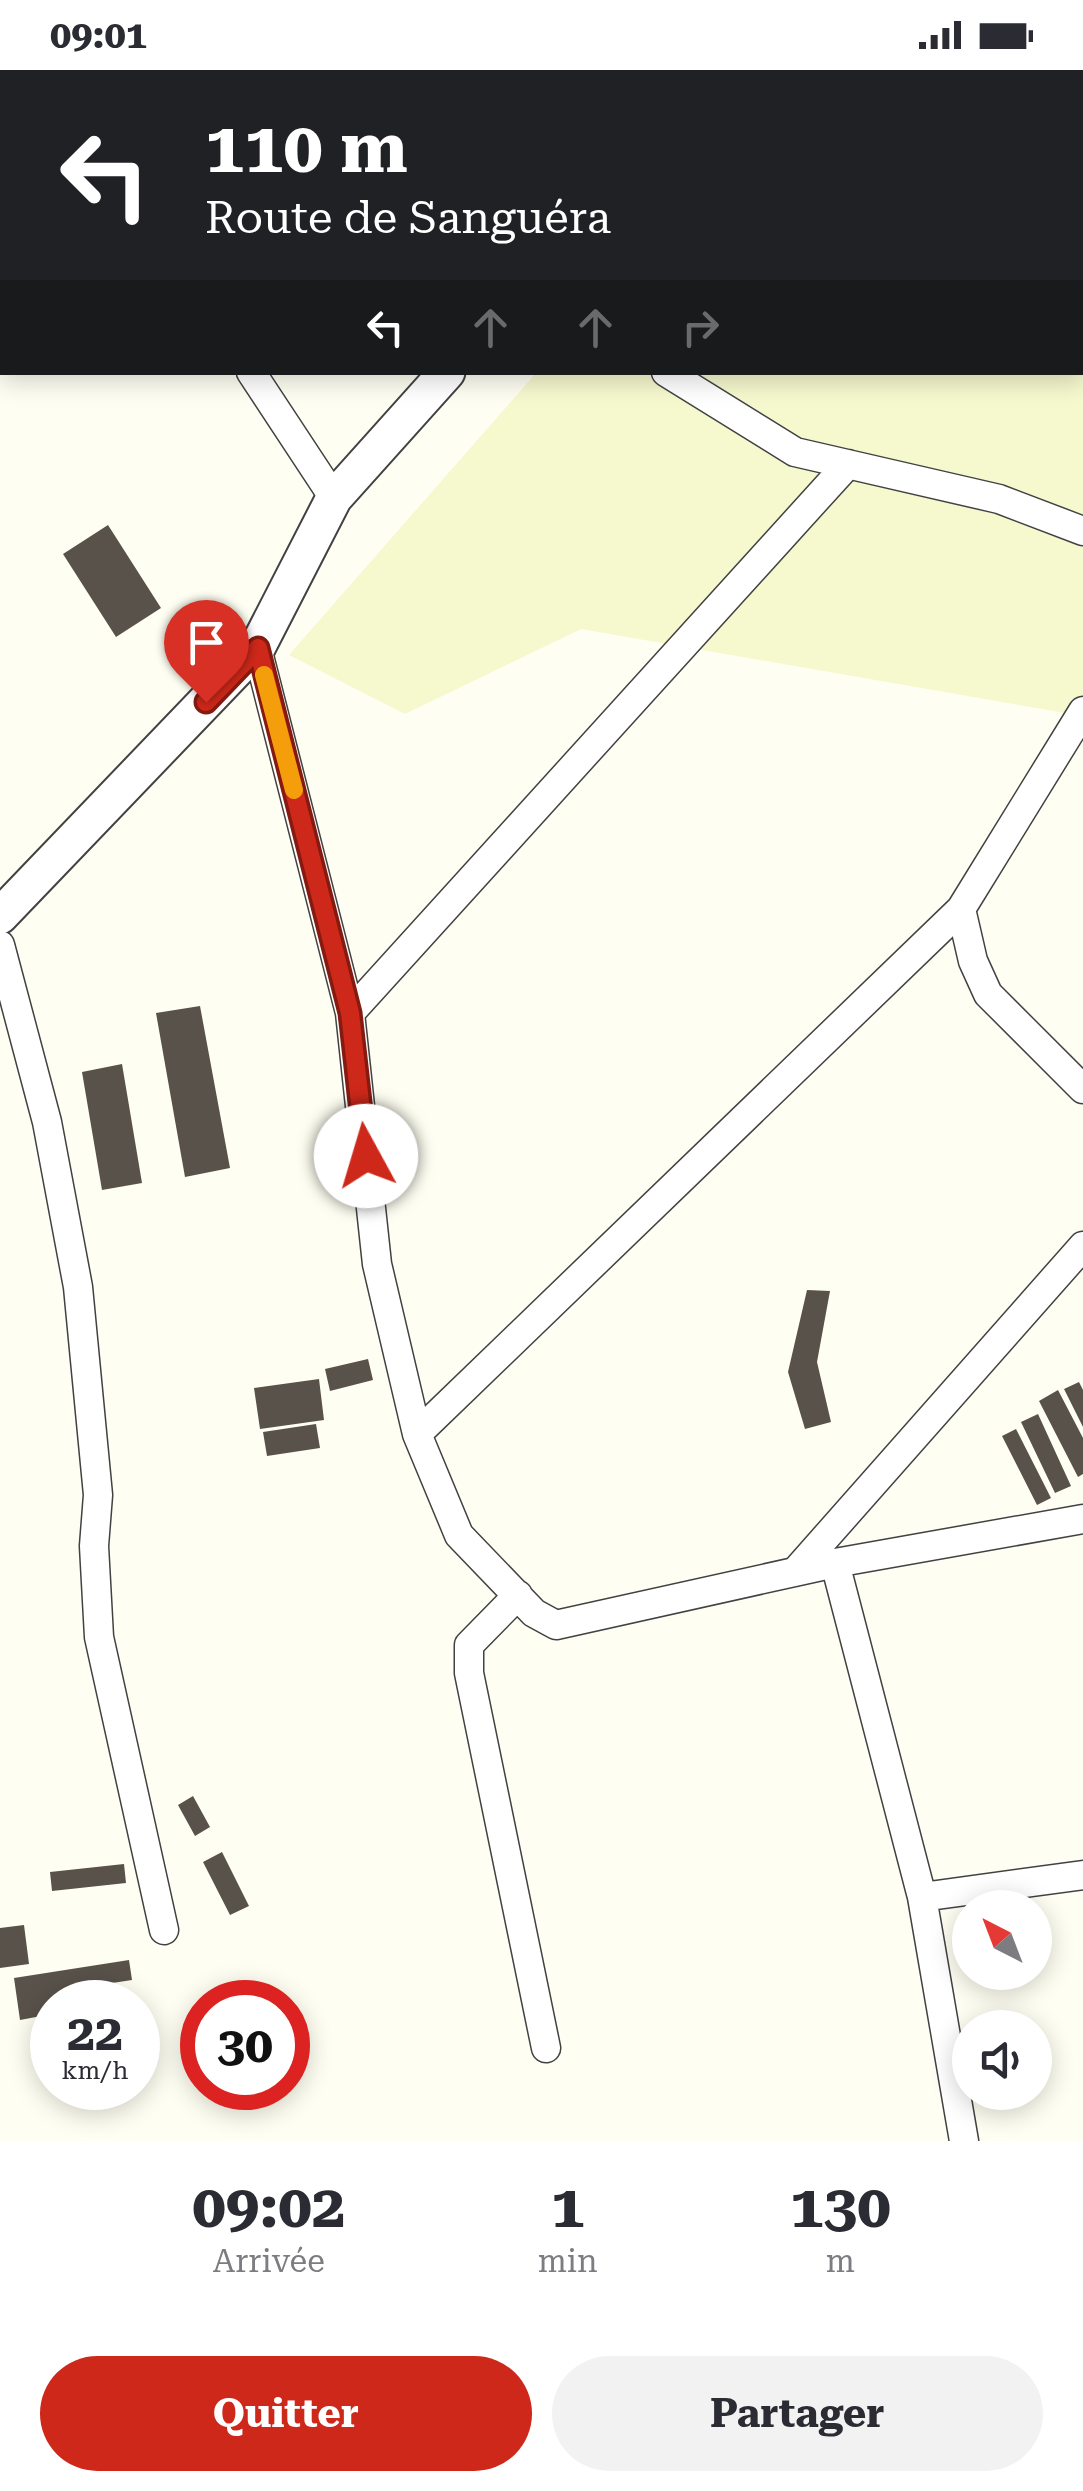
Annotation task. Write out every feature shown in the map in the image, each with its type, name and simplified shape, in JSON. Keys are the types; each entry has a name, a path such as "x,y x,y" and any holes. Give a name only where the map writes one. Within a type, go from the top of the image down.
{"street":[{"path":"253,375 334,498"},
{"path":"0,916 258,648 334,498 444,375"},
{"path":"671,375 795,452 999,499 1083,532"},
{"path":"350,1013 848,464"},
{"path":"258,648 350,1013 378,1264 416,1434 459,1535 534,1613 556,1625 836,1562 1083,1518"},
{"path":"416,1434 961,909 1074,745 1083,710"},
{"path":"961,909 972,961 988,994 1083,1089"},
{"path":"0,944 47,1122 78,1288 98,1495 94,1546 99,1637 164,1930"},
{"path":"794,1572 1083,1246"},
{"path":"836,1562 922,1896 964,2141"},
{"path":"518,1595 469,1645 469,1673 546,2048"},
{"path":"922,1896 1083,1875"}],"green space":[{"path":"534,375 1083,375 1083,716 581,629 405,714 289,655"}],"building":[{"path":"108,525 161,608 116,637 63,554"},
{"path":"200,1006 230,1168 185,1177 156,1013"},
{"path":"122,1064 142,1183 102,1190 82,1072"},
{"path":"807,1290 830,1291 817,1362 831,1422 805,1429 788,1372"},
{"path":"368,1359 373,1380 330,1391 325,1369"},
{"path":"319,1379 324,1420 260,1429 254,1388"},
{"path":"1079,1382 1083,1390 1083,1427 1064,1389"},
{"path":"1058,1390 1083,1438 1083,1474 1078,1477 1039,1401"},
{"path":"1038,1414 1071,1486 1055,1493 1021,1422"},
{"path":"316,1424 320,1448 267,1456 263,1432"},
{"path":"1016,1429 1051,1498 1037,1505 1002,1436"},
{"path":"193,1796 210,1827 195,1836 178,1805"},
{"path":"222,1852 249,1906 230,1915 203,1862"},
{"path":"124,1864 126,1883 52,1891 50,1872"},
{"path":"24,1925 29,1964 0,1968 0,1928"},
{"path":"129,1960 132,1980 30,1980 30,2018 20,2020 14,1978"}],"slow traffic":[{"path":"264,675 294,790"}],"route":[{"path":"206,702 258,648 350,1013 366,1156"}]}
